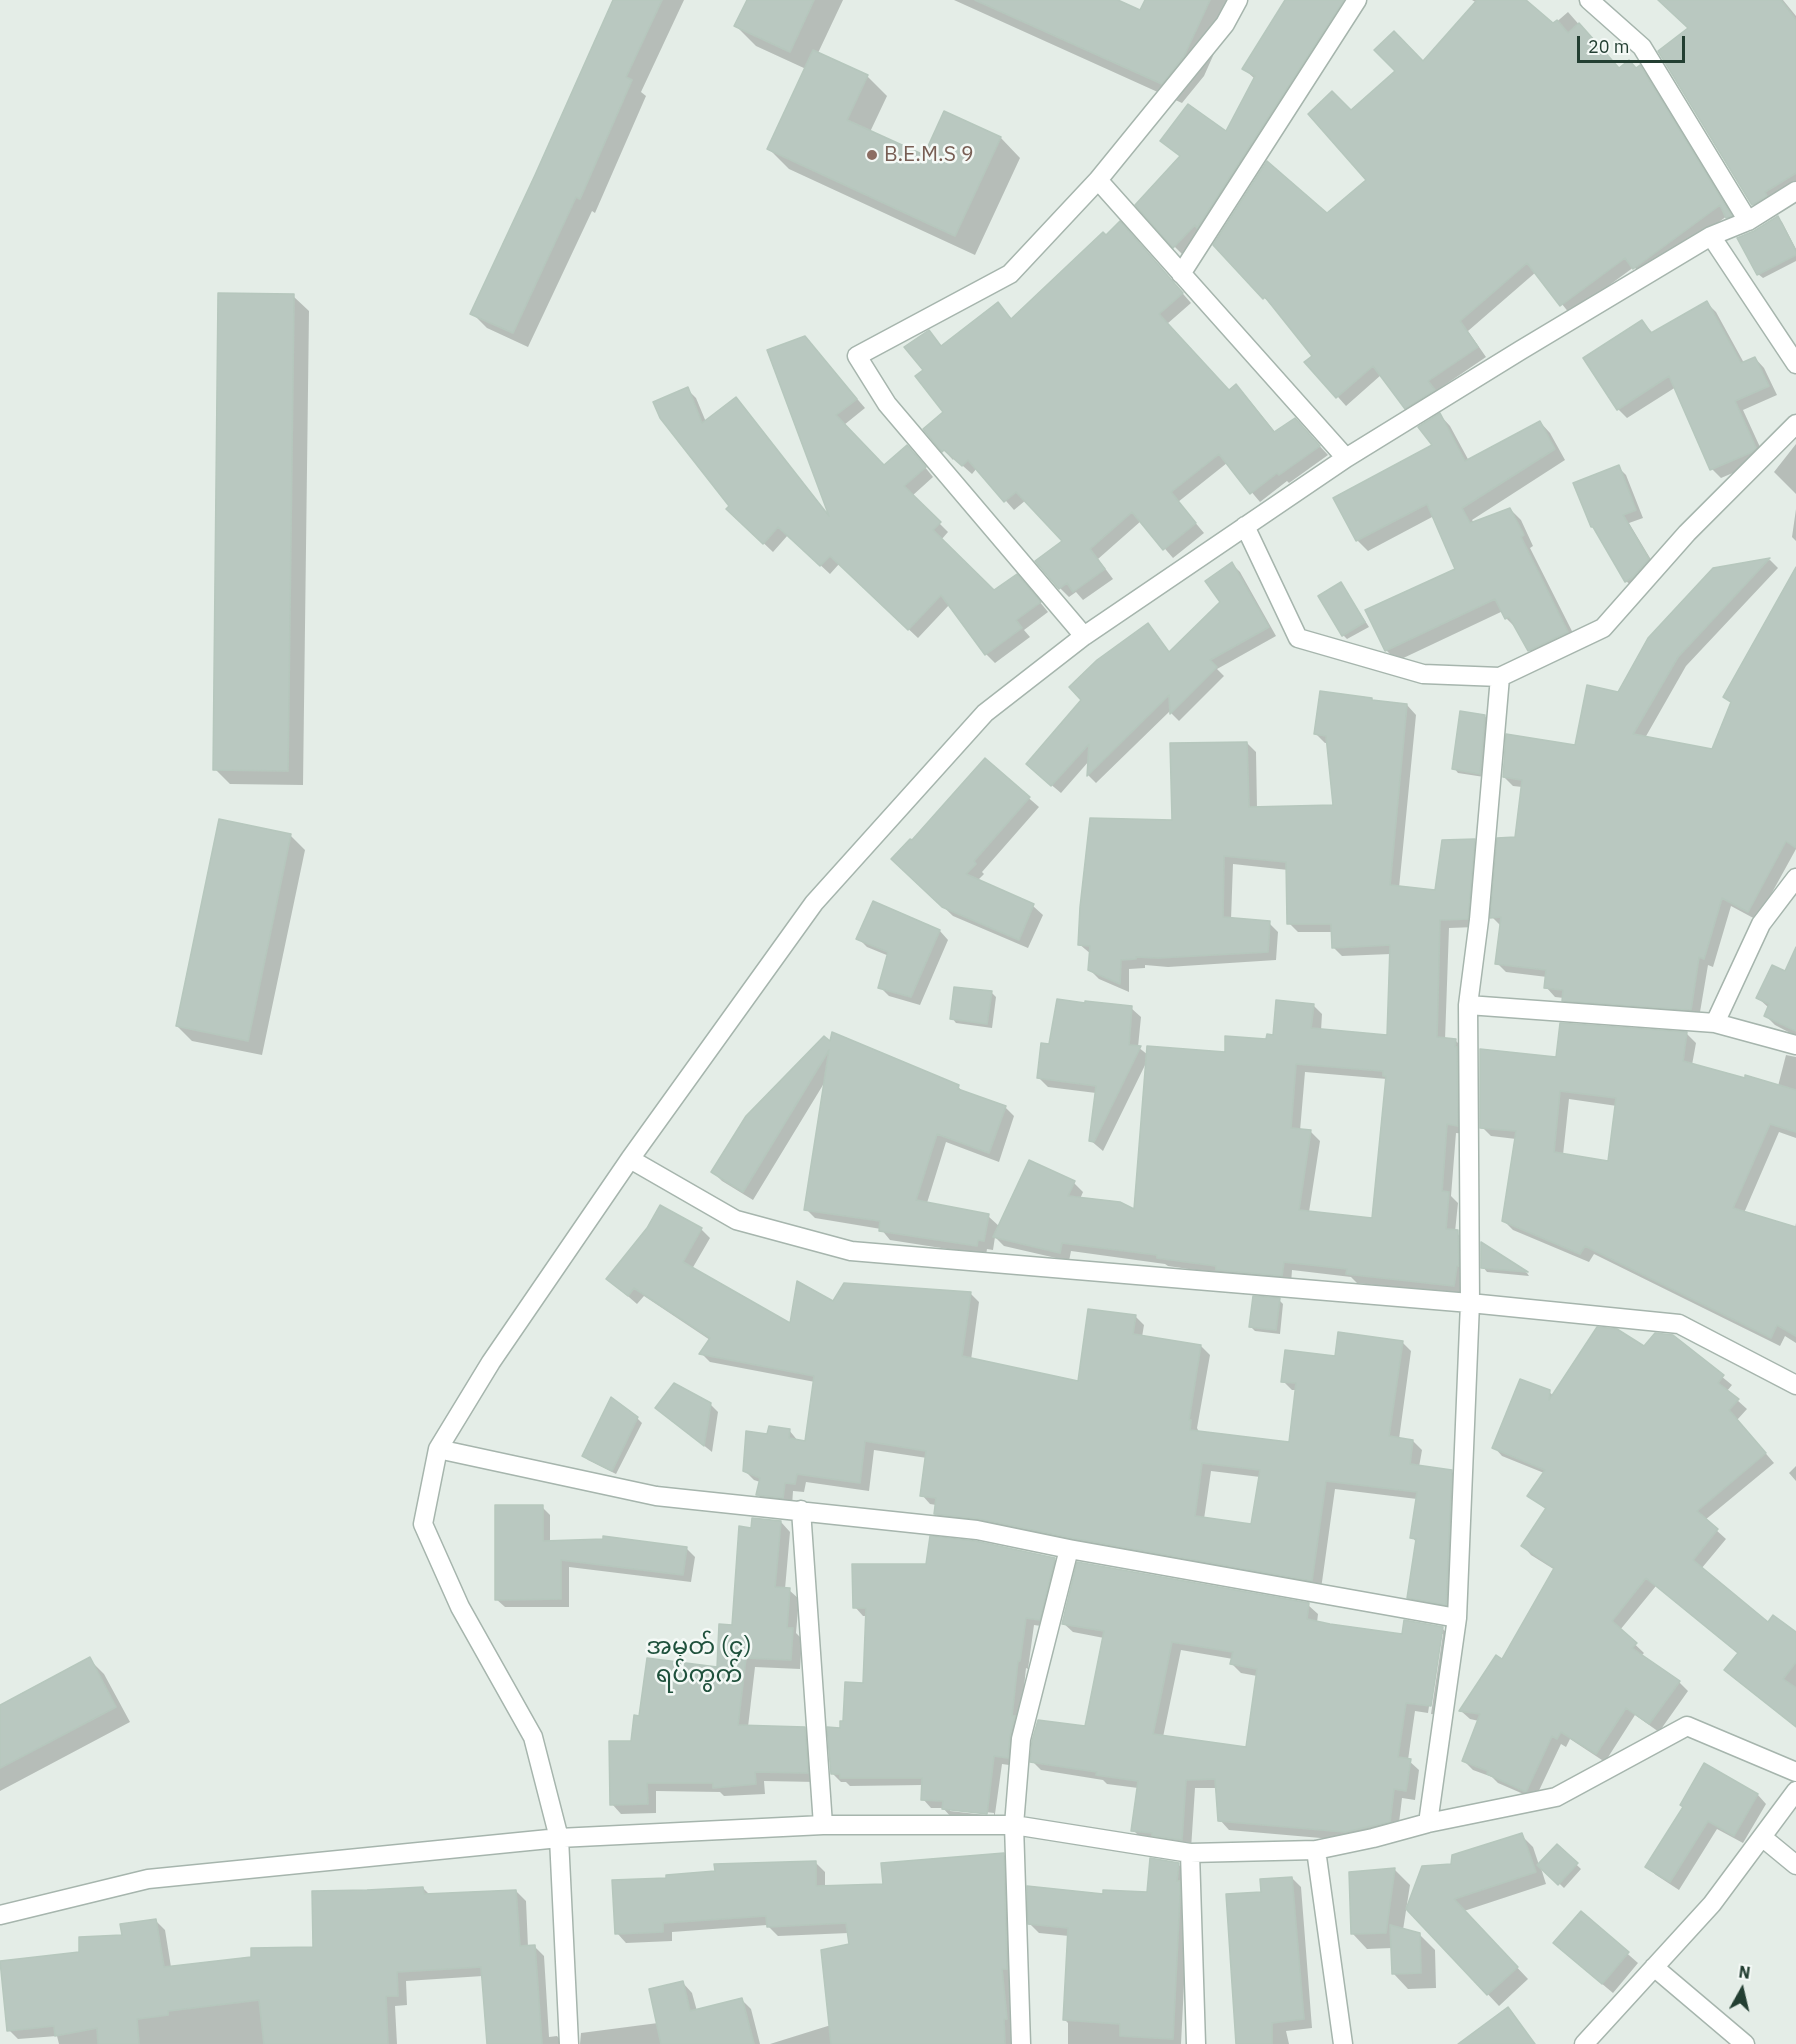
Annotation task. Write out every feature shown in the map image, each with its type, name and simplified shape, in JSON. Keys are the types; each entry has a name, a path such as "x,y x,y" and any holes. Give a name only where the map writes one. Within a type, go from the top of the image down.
{"street":[{"path":"1084,636 886,404 857,357 1010,274 1098,180 1225,24 1238,0"},
{"path":"1181,274 1357,0"},
{"path":"1589,0 1642,47 1748,221"},
{"path":"1098,180 1346,458"},
{"path":"568,2044 559,1838 533,1737 460,1607 423,1524 438,1449 491,1362 630,1159 814,903 985,713 1084,636 1346,458 1712,236 1748,221 1796,191"},
{"path":"1712,236 1796,364"},
{"path":"1245,526 1298,638 1423,674 1500,677 1603,628 1687,533 1796,424"},
{"path":"1428,1822 1457,1618 1470,1302 1468,1005 1479,920 1500,677"},
{"path":"1715,1023 1761,924 1796,878"},
{"path":"1468,1005 1715,1023 1796,1045"},
{"path":"630,1159 736,1220 851,1251 1470,1302 1679,1324 1796,1385"},
{"path":"438,1449 656,1496 977,1530 1069,1549 1457,1618"},
{"path":"801,1510 822,1825"},
{"path":"1021,2044 1014,1825 1022,1739 1069,1549"},
{"path":"0,1915 148,1879 559,1838 822,1825 1014,1825 1190,1853 1316,1850 1373,1838 1428,1822 1556,1797 1687,1726 1796,1772"},
{"path":"1584,2044 1712,1904 1796,1791"},
{"path":"1762,1837 1796,1865"},
{"path":"1316,1850 1343,2044"},
{"path":"1190,1853 1196,2044"},
{"path":"1654,1967 1745,2044"}],"building":[{"path":"613,0 662,0 626,77 632,80 580,199 576,197 513,333 470,314"},
{"path":"747,0 814,0 790,52 734,26"},
{"path":"975,0 1118,0 1140,10 1145,0 1210,0 1184,56 1162,84"},
{"path":"1285,0 1344,0 1197,228 1195,225 1173,248 1135,205 1180,156 1160,141 1188,104 1226,131 1255,76 1242,69"},
{"path":"1477,0 1526,0 1553,23 1557,20 1568,33 1579,23 1619,68 1629,60 1636,68 1640,65 1732,216 1726,218 1720,205 1633,269 1625,258 1560,306 1527,263 1460,321 1478,347 1428,381 1435,390 1405,409 1373,366 1336,398 1304,362 1312,356 1265,297 1263,299 1213,245 1267,161 1327,213 1366,180 1308,114 1332,91 1351,110 1395,71 1374,50 1394,31 1423,61"},
{"path":"1658,0 1781,0 1796,20 1796,173 1765,192 1767,196 1752,205 1658,51 1688,28"},
{"path":"813,50 868,75 847,120 924,155 944,111 1001,137 955,236 767,149"},
{"path":"1778,216 1796,255 1757,275 1737,238 1754,231"},
{"path":"1120,221 1183,293 1159,314 1229,390 1236,384 1274,432 1295,418 1320,446 1279,475 1277,473 1250,494 1219,454 1171,492 1196,523 1163,550 1132,512 1090,549 1105,569 1073,592 1067,583 1059,589 1035,561 1062,541 1016,492 1004,502 968,460 962,466 944,450 942,452 923,429 943,412 915,376 923,370 904,347 929,330 941,346 998,302 1011,319 1103,232 1106,235"},
{"path":"218,293 294,294 288,771 213,770"},
{"path":"1707,301 1741,363 1755,357 1769,386 1735,401 1756,448 1752,452 1710,470 1669,376 1617,410 1583,358 1642,320 1651,333"},
{"path":"805,336 857,399 836,415 884,465 907,445 926,467 904,486 941,522 933,530 994,590 1017,574 1041,602 1016,620 1022,628 985,655 941,595 908,630 830,556 820,566 778,527 763,544 726,509 729,506 660,418 653,402 688,387 702,423 736,397 829,516 767,350"},
{"path":"1440,413 1465,461 1540,421 1555,449 1462,508 1470,523 1510,508 1524,535 1521,537 1568,632 1528,651 1509,617 1505,619 1495,599 1385,651 1365,610 1455,569 1427,504 1356,541 1333,498 1432,445 1418,427"},
{"path":"1619,465 1636,510 1623,515 1649,559 1633,577 1625,582 1591,527 1573,483"},
{"path":"1770,558 1678,657 1633,734 1712,749 1731,702 1723,697 1796,567 1796,848 1786,841 1748,912 1722,898 1704,959 1699,957 1691,1010 1562,1001 1563,990 1544,988 1546,970 1495,964 1501,917 1490,918 1497,838 1515,837 1522,780 1503,777 1506,734 1575,745 1587,685 1618,692 1648,638 1713,568"},
{"path":"1232,562 1269,627 1210,660 1217,667 1170,714 1169,695 1087,776 1089,744 1051,786 1026,764 1081,700 1069,687 1097,660 1148,623 1169,652 1220,602 1205,581"},
{"path":"1341,582 1365,622 1342,636 1318,596"},
{"path":"1320,691 1407,704 1390,885 1435,890 1442,840 1475,839 1468,919 1440,920 1437,1037 1456,1039 1455,1047 1457,1047 1458,1126 1447,1124 1442,1191 1449,1192 1446,1229 1458,1230 1459,1266 1457,1266 1454,1286 1346,1274 1347,1269 1284,1262 1282,1276 1216,1270 1216,1266 1157,1258 1157,1255 1062,1243 1060,1253 993,1237 1029,1160 1075,1181 1068,1196 1120,1202 1134,1209 1147,1046 1225,1052 1225,1036 1266,1039 1267,1034 1273,1035 1276,1000 1314,1004 1311,1028 1387,1035 1390,945 1332,948 1331,924 1287,924 1286,862 1224,856 1223,917 1270,921 1268,952 1158,958 1136,957 1136,959 1121,960 1120,984 1088,970 1090,946 1078,945 1090,818 1172,820 1170,743 1247,742 1249,807 1333,805 1326,736 1314,734","holes":["1296,1064 1383,1071 1383,1076 1386,1076 1372,1218 1299,1210 1311,1130 1291,1128"]},
{"path":"1460,711 1485,715 1480,774 1452,769"},
{"path":"985,758 1030,797 974,861 976,864 966,874 1034,904 1019,940 942,907 891,859 910,839 912,840"},
{"path":"219,819 291,834 248,1041 176,1026"},
{"path":"873,901 940,930 911,997 878,988 888,952 856,939"},
{"path":"1796,947 1796,1031 1764,1016 1769,1004 1756,998 1772,965 1785,971"},
{"path":"954,987 992,991 987,1024 950,1019"},
{"path":"1057,999 1132,1006 1129,1045 1141,1046 1094,1142 1089,1141 1096,1086 1037,1078 1041,1043 1049,1044"},
{"path":"1560,1023 1687,1032 1683,1061 1745,1078 1745,1075 1796,1090 1796,1132 1770,1124 1733,1208 1796,1227 1796,1336 1777,1325 1771,1338 1585,1246 1580,1254 1502,1221 1516,1131 1480,1128 1480,1049 1556,1057","holes":["1560,1091 1616,1098 1608,1161 1554,1152"]},
{"path":"832,1032 959,1085 958,1089 1006,1106 989,1153 937,1134 916,1200 989,1214 984,1241 978,1240 977,1246 879,1231 880,1221 804,1210 829,1050 743,1192 711,1172 746,1116 824,1036 830,1041"},
{"path":"660,1205 702,1228 683,1262 790,1323 797,1281 833,1301 844,1283 971,1292 962,1356 1078,1381 1088,1309 1136,1315 1133,1334 1201,1345 1189,1420 1191,1420 1190,1430 1289,1442 1296,1383 1281,1382 1285,1350 1335,1356 1338,1332 1403,1341 1389,1436 1413,1440 1410,1464 1452,1470 1446,1605 1407,1598 1416,1539 1410,1538 1417,1492 1326,1481 1312,1581 1071,1538 979,1519 934,1514 936,1498 920,1496 926,1451 865,1441 860,1483 797,1474 795,1484 785,1483 783,1498 756,1495 760,1478 743,1471 746,1431 767,1434 769,1426 790,1429 789,1438 805,1441 814,1376 699,1354 710,1338 634,1288 628,1296 606,1279 647,1228","holes":["1202,1463 1260,1470 1251,1524 1195,1516"]},
{"path":"1481,1242 1528,1272 1481,1268"},
{"path":"1253,1296 1280,1298 1276,1330 1249,1327"},
{"path":"1597,1327 1617,1329 1644,1346 1655,1333 1673,1335 1724,1375 1718,1383 1739,1399 1729,1410 1766,1453 1697,1511 1718,1529 1693,1560 1768,1622 1773,1615 1796,1632 1796,1662 1783,1679 1796,1688 1796,1727 1724,1670 1738,1653 1646,1578 1612,1621 1637,1643 1632,1648 1680,1681 1649,1724 1626,1708 1596,1754 1561,1732 1557,1739 1552,1736 1526,1792 1487,1774 1488,1771 1462,1761 1480,1714 1459,1711 1496,1655 1502,1659 1554,1568 1521,1546 1546,1508 1527,1496 1545,1470 1492,1448 1520,1379 1550,1390 1549,1400"},
{"path":"674,1383 711,1403 704,1446 655,1408"},
{"path":"611,1397 638,1417 612,1471 582,1456"},
{"path":"495,1505 543,1505 543,1541 603,1539 603,1536 687,1547 683,1575 561,1560 561,1599 495,1600"},
{"path":"752,1518 781,1521 775,1587 790,1588 787,1628 793,1628 791,1660 746,1658 738,1725 805,1727 808,1773 755,1772 756,1784 713,1788 713,1783 647,1783 648,1804 610,1805 609,1741 631,1741 634,1715 639,1716 647,1658 717,1667 719,1624 732,1625 739,1526 751,1528"},
{"path":"930,1536 975,1541 1055,1558 1040,1620 1026,1618 1020,1661 1018,1661 1012,1716 1015,1716 1008,1758 994,1756 987,1814 942,1809 943,1801 921,1800 922,1778 840,1778 840,1774 831,1774 827,1727 840,1728 840,1721 843,1721 845,1682 863,1683 866,1608 853,1608 852,1564 926,1564"},
{"path":"1077,1562 1309,1603 1307,1619 1330,1624 1402,1634 1404,1620 1443,1627 1431,1706 1406,1703 1398,1757 1411,1759 1406,1791 1394,1789 1390,1822 1345,1832 1218,1821 1215,1779 1186,1780 1182,1840 1131,1831 1138,1781 1030,1762 1032,1741 1038,1720 1085,1726 1104,1631 1062,1624","holes":["1172,1642 1233,1652 1230,1664 1257,1669 1246,1747 1153,1734"]},
{"path":"90,1657 116,1707 0,1768 0,1705"},
{"path":"1704,1763 1758,1794 1734,1836 1708,1821 1670,1882 1645,1867 1683,1807 1680,1805"},
{"path":"1522,1833 1536,1872 1454,1899 1518,1967 1487,1995 1406,1909 1422,1866 1451,1864 1452,1855"},
{"path":"1557,1844 1578,1863 1558,1885 1537,1865"},
{"path":"1004,1853 1007,1969 1002,1969 1007,2019 1004,2019 1005,2044 831,2044 821,1950 849,1944 846,1923 767,1927 766,1916 663,1923 663,1932 615,1934 612,1880 666,1878 666,1875 715,1871 714,1864 816,1861 816,1886 883,1884 881,1863"},
{"path":"1150,1858 1179,1863 1177,1881 1180,1881 1180,1895 1173,2039 1120,2036 1120,2024 1063,2020 1068,1928 1028,1924 1027,1886 1103,1894 1103,1890 1147,1892"},
{"path":"1395,1868 1386,1933 1351,1934 1349,1872"},
{"path":"1292,1877 1304,2019 1272,2023 1272,2044 1236,2044 1226,1894 1261,1892 1260,1879"},
{"path":"423,1887 424,1894 516,1890 520,1946 535,1945 542,2044 487,2044 481,1967 397,1972 398,1996 386,1996 388,2044 264,2044 259,2000 168,2011 168,2015 137,2019 139,2044 98,2044 97,2028 55,2036 54,2026 7,2031 0,1961 79,1952 79,1937 122,1935 120,1924 156,1919 164,1967 251,1957 251,1948 313,1947 312,1891"},
{"path":"1581,1911 1629,1952 1602,1984 1553,1943"},
{"path":"1390,1925 1420,1933 1421,1973 1392,1974"},
{"path":"683,1981 690,2011 742,1998 754,2044 661,2044 649,1989"},
{"path":"1508,2007 1535,2044 1458,2044"}],"place":[{"name":"B.E.M.S 9","path":"872,155"}],"district":[{"name":"အမှတ် (၄) ရပ်ကွက်","path":"699,1661"}]}
